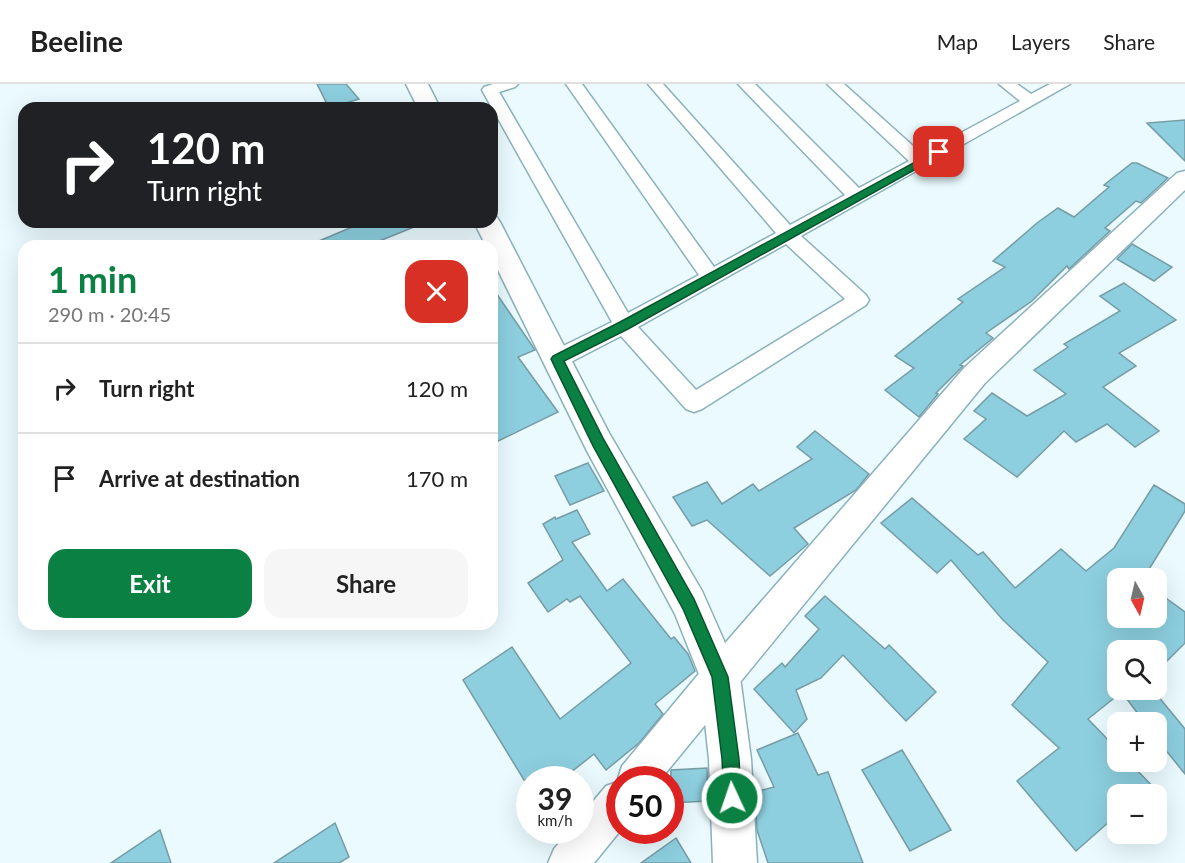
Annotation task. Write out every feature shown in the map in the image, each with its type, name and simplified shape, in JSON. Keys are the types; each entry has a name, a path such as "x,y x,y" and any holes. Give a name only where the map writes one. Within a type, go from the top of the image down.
{"main road":[{"path":"417,84 426,102"},
{"path":"498,244 598,442 688,604 720,677 730,759 735,863"}],"street":[{"path":"497,102 490,90 510,84"},
{"path":"574,84 711,278"},
{"path":"746,84 857,197"},
{"path":"835,84 921,162"},
{"path":"1007,84 1030,101"},
{"path":"557,359 624,326 1062,84"},
{"path":"498,104 624,326 694,403 859,300 788,235 655,85"},
{"path":"647,766 975,375 1185,178"},
{"path":"568,863 606,817"}],"building":[{"path":"317,84 346,84 359,99 349,102 326,102"},
{"path":"1185,120 1185,161 1147,123"},
{"path":"1132,163 1137,163 1168,178 1141,203 1136,201 1105,228 1110,231 1069,269 1067,266 1032,301 986,333 993,338 960,365 963,366 936,393 938,394 919,417 885,390 914,368 895,356 963,302 958,299 1005,267 993,261 1058,208 1074,217 1109,187 1104,185"},
{"path":"350,228 412,228 382,240 321,240"},
{"path":"1132,244 1172,267 1154,281 1117,259"},
{"path":"1124,283 1176,320 1119,353 1136,366 1103,387 1159,431 1135,447 1107,424 1076,442 1064,431 1017,477 964,439 986,419 974,411 992,393 1027,416 1066,394 1034,370 1068,347 1064,344 1120,311 1100,296"},
{"path":"498,296 535,350 518,357 558,412 498,441"},
{"path":"815,431 869,474 856,490 794,528 808,544 770,576 707,520 692,526 673,497 707,482 722,504 753,484 759,491 812,459 797,447"},
{"path":"588,463 604,491 570,505 555,476"},
{"path":"1154,485 1185,504 1185,511 1150,568 1107,568 1107,628 1167,628 1167,599 1185,612 1185,643 1167,661 1167,640 1107,640 1107,700 1112,700 1088,719 1107,739 1107,772 1139,772 1150,784 1107,784 1107,824 1076,851 1017,781 1059,748 1012,705 1048,662 1003,620 951,560 937,573 881,523 912,498 978,555 983,552 1015,588 1061,549 1086,571 1114,548"},
{"path":"577,510 590,534 572,542 607,591 623,579 671,639 674,637 688,654 695,671 655,704 663,714 639,743 611,766 606,766 606,770 594,754 579,766 516,767 463,680 512,647 560,719 631,663 580,596 570,602 567,599 548,612 528,583 563,560 543,524 555,517 556,519"},
{"path":"825,596 885,649 889,645 936,692 906,721 843,655 821,678 796,690 807,719 794,733 754,689 782,663 785,667 819,629 805,616"},
{"path":"1128,700 1161,700 1185,729 1185,774 1167,752 1167,712 1137,712"},
{"path":"798,733 818,775 828,772 863,863 768,863 757,830 755,792 774,787 757,750"},
{"path":"902,750 951,830 910,851 862,770"},
{"path":"707,768 708,801 684,802 684,769"},
{"path":"335,823 349,857 339,863 274,863"},
{"path":"160,830 171,863 111,863"},
{"path":"668,844 680,844 691,863 641,863"}],"route":[{"path":"732,798 730,759 720,677 688,604 598,442 557,359 624,326 939,152"}]}
